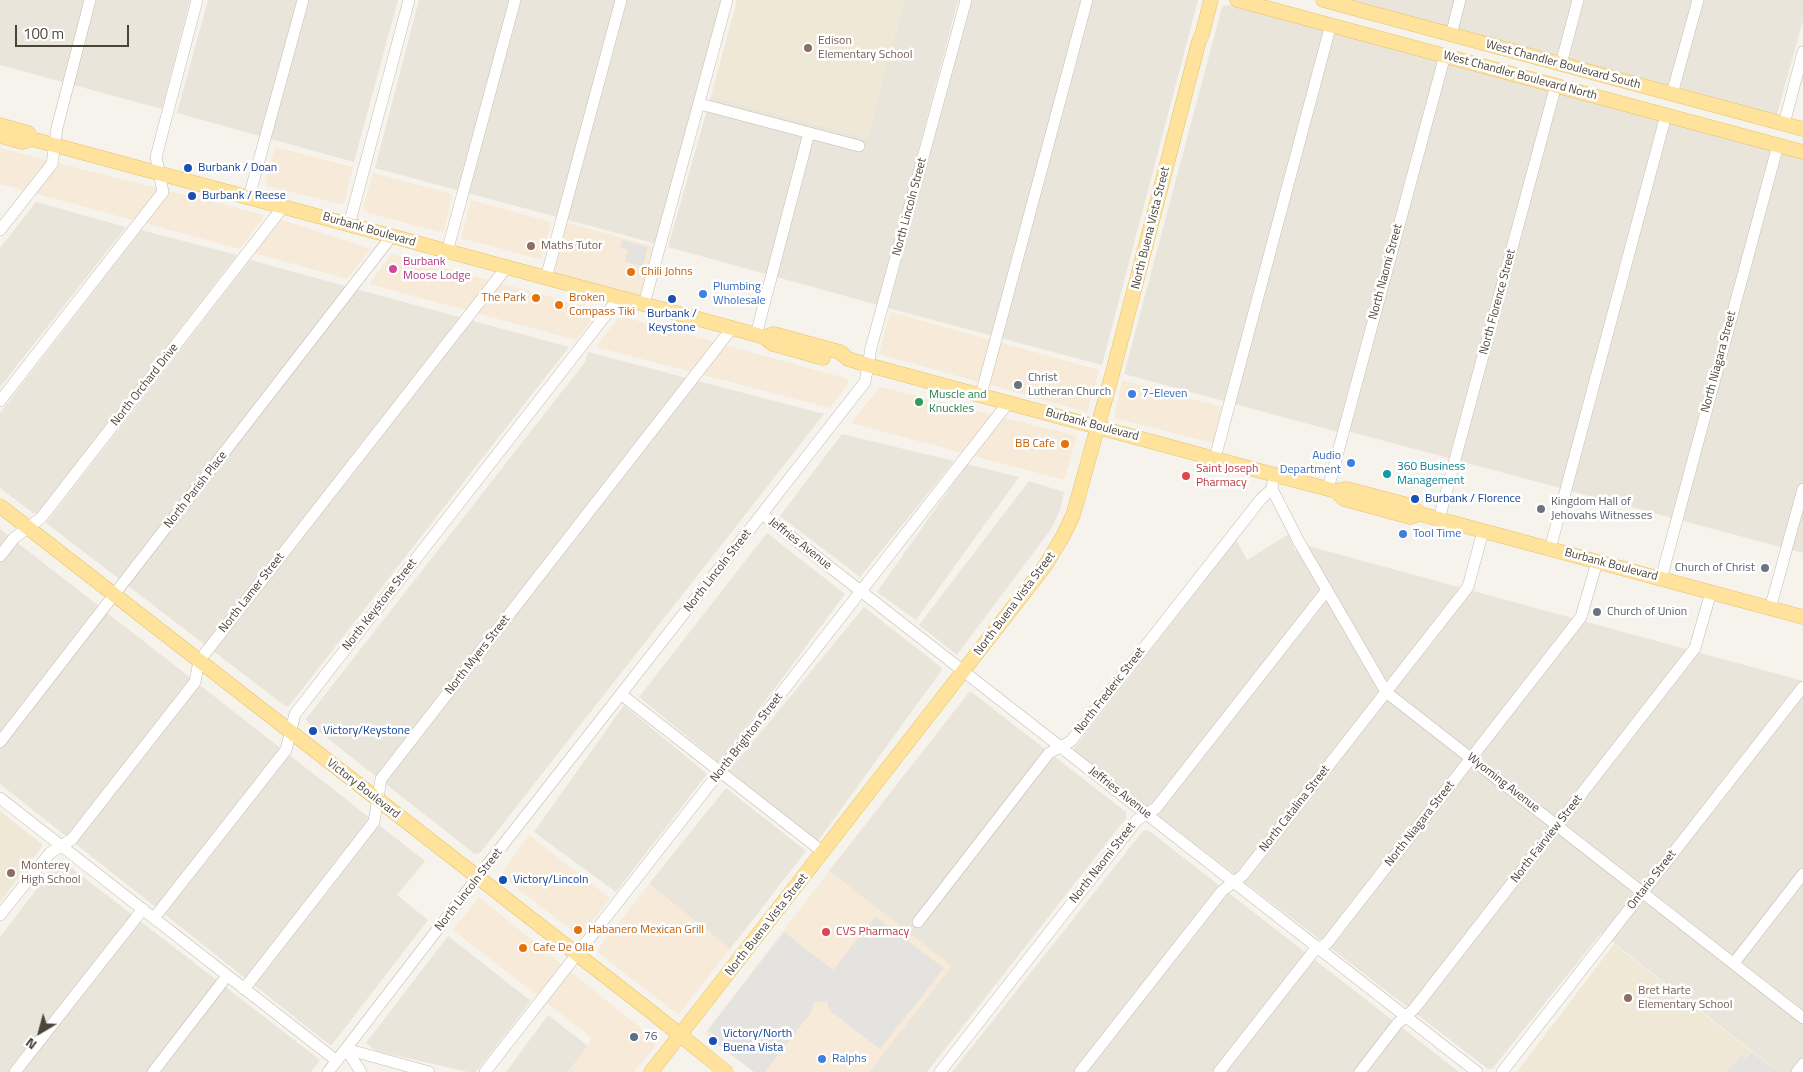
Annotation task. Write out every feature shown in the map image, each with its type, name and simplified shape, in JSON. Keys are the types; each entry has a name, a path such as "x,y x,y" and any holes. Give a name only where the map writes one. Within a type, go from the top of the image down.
{"main road":[{"name":"North Buena Vista Street","path":"651,1072 964,672 1045,566 1064,536 1073,515 1112,375 1198,43 1197,36 1206,0"},
{"path":"1198,43 1212,0"},
{"name":"North Buena Vista Street","path":"1198,43 1210,37 1219,0"},
{"name":"West Chandler Boulevard North","path":"1237,0 1803,152"},
{"name":"West Chandler Boulevard South","path":"1322,0 1337,2 1451,35 1803,129"},
{"name":"Burbank Boulevard","path":"0,125 28,133 32,139"},
{"name":"Burbank Boulevard","path":"0,136 22,142 32,139 55,145 732,328 760,336 782,347 838,361 848,359 1214,458 1273,482 1332,490 1344,499 1410,517 1420,514 1803,617"},
{"name":"Victory Boulevard","path":"0,506 726,1072"}],"street":[{"path":"0,230 52,164 59,120 90,0"},
{"path":"0,401 163,192 156,157 197,0"},
{"path":"249,197 303,0"},
{"path":"349,225 409,0"},
{"path":"447,252 515,0"},
{"path":"546,278 621,0"},
{"path":"644,304 727,0"},
{"name":"North Lincoln Street","path":"328,1072 477,878 865,382 871,348 966,0"},
{"path":"981,395 1087,0"},
{"path":"1451,35 1460,0"},
{"path":"1561,64 1578,0"},
{"path":"1672,94 1698,0"},
{"path":"1214,458 1331,24"},
{"path":"1784,124 1803,52"},
{"name":"North Naomi Street","path":"1332,490 1445,55"},
{"name":"North Florence Street","path":"1439,519 1556,85"},
{"path":"700,104 859,146"},
{"path":"1550,549 1666,115"},
{"path":"760,336 809,133"},
{"name":"North Niagara Street","path":"1661,579 1778,145"},
{"name":"North Orchard Drive","path":"0,556 14,538 41,518 283,207"},
{"name":"North Parish Place","path":"0,742 391,237"},
{"name":"North Lamer Street","path":"0,915 50,852 72,839 195,682 199,661 506,268"},
{"name":"North Keystone Street","path":"154,918 286,750 295,714 619,298"},
{"name":"North Myers Street","path":"244,989 374,822 381,779 732,328"},
{"name":"North Brighton Street","path":"485,1072 1008,403"},
{"name":"Wyoming Avenue","path":"1273,482 1299,542 1386,692 1803,1018"},
{"name":"North Frederic Street","path":"918,922 1049,753 1071,741 1273,482"},
{"path":"1770,609 1803,489"},
{"name":"Jeffries Avenue","path":"762,514 1477,1072"},
{"name":"North Catalina Street","path":"1080,1072 1222,891 1243,875 1468,587 1483,531"},
{"name":"North Niagara Street","path":"1219,1072 1313,952 1327,943 1581,617 1597,562"},
{"name":"North Naomi Street","path":"940,1072 1137,820 1156,808 1327,590"},
{"name":"North Fairview Street","path":"1360,1072 1397,1024 1414,1009 1695,648 1711,592"},
{"name":"Ontario Street","path":"1502,1072 1803,687"},
{"path":"622,695 823,852"},
{"path":"0,798 337,1061"},
{"path":"1734,963 1803,874"},
{"path":"15,1072 143,910"},
{"path":"153,1072 228,976"},
{"path":"346,1049 429,1072"},
{"path":"346,1049 361,1072"},
{"path":"366,1072 368,1066 379,1059"},
{"path":"1797,1072 1803,1064"}],"shaded area":[{"path":"0,0 190,0 162,109 0,65"},
{"path":"208,0 398,0 354,162 177,113"},
{"path":"419,0 721,0 657,244 375,168"},
{"name":"Edison Elementary School","path":"737,0 904,0 867,138 711,96"},
{"path":"904,0 958,0 878,305 668,247 711,96 867,138"},
{"path":"971,0 1198,0 1102,365 888,308"},
{"path":"1348,0 1803,0 1803,20 1777,115"},
{"path":"1228,5 1803,158 1803,553 1340,429 1338,432 1124,374 1221,11 1223,6"},
{"path":"275,147 353,167 344,203 340,204 267,186 265,182"},
{"path":"0,148 265,215 240,249 0,184"},
{"path":"373,173 453,194 444,230 439,232 366,212 363,208"},
{"path":"471,200 551,222 542,256 539,259 461,238"},
{"path":"36,202 126,227 0,387 0,248"},
{"path":"279,219 370,250 347,279 254,253"},
{"path":"560,221 661,248 643,301 546,276"},
{"path":"141,230 237,255 38,513 33,513 0,488 0,413"},
{"path":"622,240 648,247 643,266 625,262 628,250 620,247"},
{"path":"392,254 595,309 597,313 576,340 369,284"},
{"path":"250,260 569,347 289,706 285,706 46,523"},
{"path":"890,312 1099,370 1087,412 879,354"},
{"path":"620,316 848,379 848,384 830,408 596,347"},
{"path":"588,352 824,414 480,853 475,854 308,723 306,719 585,362"},
{"path":"1122,380 1222,407 1213,443 1114,418"},
{"path":"880,387 1077,436 1064,480 851,423"},
{"path":"842,434 954,461 860,577 780,516"},
{"path":"967,464 1019,477 916,620 877,592"},
{"path":"1029,481 1064,492 1060,510 1051,529 957,655 919,625"},
{"path":"0,529 425,861 397,895 428,920 331,1046 0,784"},
{"path":"767,533 845,594 719,763 639,697"},
{"path":"1289,534 1295,551 1308,546 1803,681 1803,1072 1779,1072 1601,933 1492,1069 1488,1069 1073,750 1236,540 1247,560"},
{"path":"864,607 942,668 818,841 729,771"},
{"path":"970,691 1126,812 1126,818 927,1072 869,1072 951,966 829,871"},
{"path":"624,705 707,774 616,892 534,832"},
{"path":"726,788 806,851 730,949 649,884"},
{"name":"Monterey High School","path":"0,811 43,845 0,902"},
{"path":"1148,830 1459,1072 952,1072 1143,831"},
{"path":"529,835 610,898 580,937 503,877 502,872"},
{"path":"60,859 320,1060 311,1072 0,1072 0,937"},
{"path":"829,871 952,966 869,1072 755,1072 705,1033"},
{"path":"649,884 730,949 678,1015 599,953 598,949"},
{"path":"479,897 655,1040 655,1046 634,1072 568,1072 592,1038 453,930"},
{"path":"875,917 944,968 880,1049 829,1010 827,1001 813,1003 812,1011 765,1072 754,1072 711,1039 714,1035 708,1030 784,932 833,970"},
{"path":"448,936 531,1001 475,1072 376,1051 366,1043"},
{"name":"Bret Harte Elementary School","path":"1614,944 1752,1052 1779,1072 1517,1072"},
{"path":"548,1015 588,1046 568,1072 506,1072"},
{"path":"1752,1052 1777,1071 1727,1072 1741,1055 1746,1059"}],"place":[{"name":"Edison Elementary School","path":"808,48"},
{"name":"Burbank / Doan","path":"188,168"},
{"name":"Burbank / Reese","path":"192,196"},
{"name":"Maths Tutor","path":"531,246"},
{"name":"Burbank Moose Lodge","path":"393,269"},
{"name":"Chili Johns","path":"631,272"},
{"name":"Plumbing Wholesale","path":"703,294"},
{"name":"The Park","path":"536,298"},
{"name":"Burbank / Keystone","path":"672,299"},
{"name":"Broken Compass Tiki","path":"559,305"},
{"name":"Christ Lutheran Church","path":"1018,385"},
{"name":"7-Eleven","path":"1132,394"},
{"name":"Muscle and Knuckles","path":"919,402"},
{"name":"BB Cafe","path":"1065,444"},
{"name":"Audio Department","path":"1351,463"},
{"name":"360 Business Management","path":"1387,474"},
{"name":"Saint Joseph Pharmacy","path":"1186,476"},
{"name":"Burbank / Florence","path":"1415,499"},
{"name":"Kingdom Hall of Jehovahs Witnesses","path":"1541,509"},
{"name":"Tool Time","path":"1403,534"},
{"name":"Church of Christ","path":"1765,568"},
{"name":"Church of Union","path":"1597,612"},
{"name":"Victory/Keystone","path":"313,731"},
{"name":"Monterey High School","path":"11,873"},
{"name":"Victory/Lincoln","path":"503,880"},
{"name":"Habanero Mexican Grill","path":"578,930"},
{"name":"CVS Pharmacy","path":"826,932"},
{"name":"Cafe De Olla","path":"523,948"},
{"name":"Bret Harte Elementary School","path":"1628,998"},
{"name":"76","path":"634,1037"},
{"name":"Victory/North Buena Vista","path":"713,1041"},
{"name":"Ralphs","path":"822,1059"}]}
